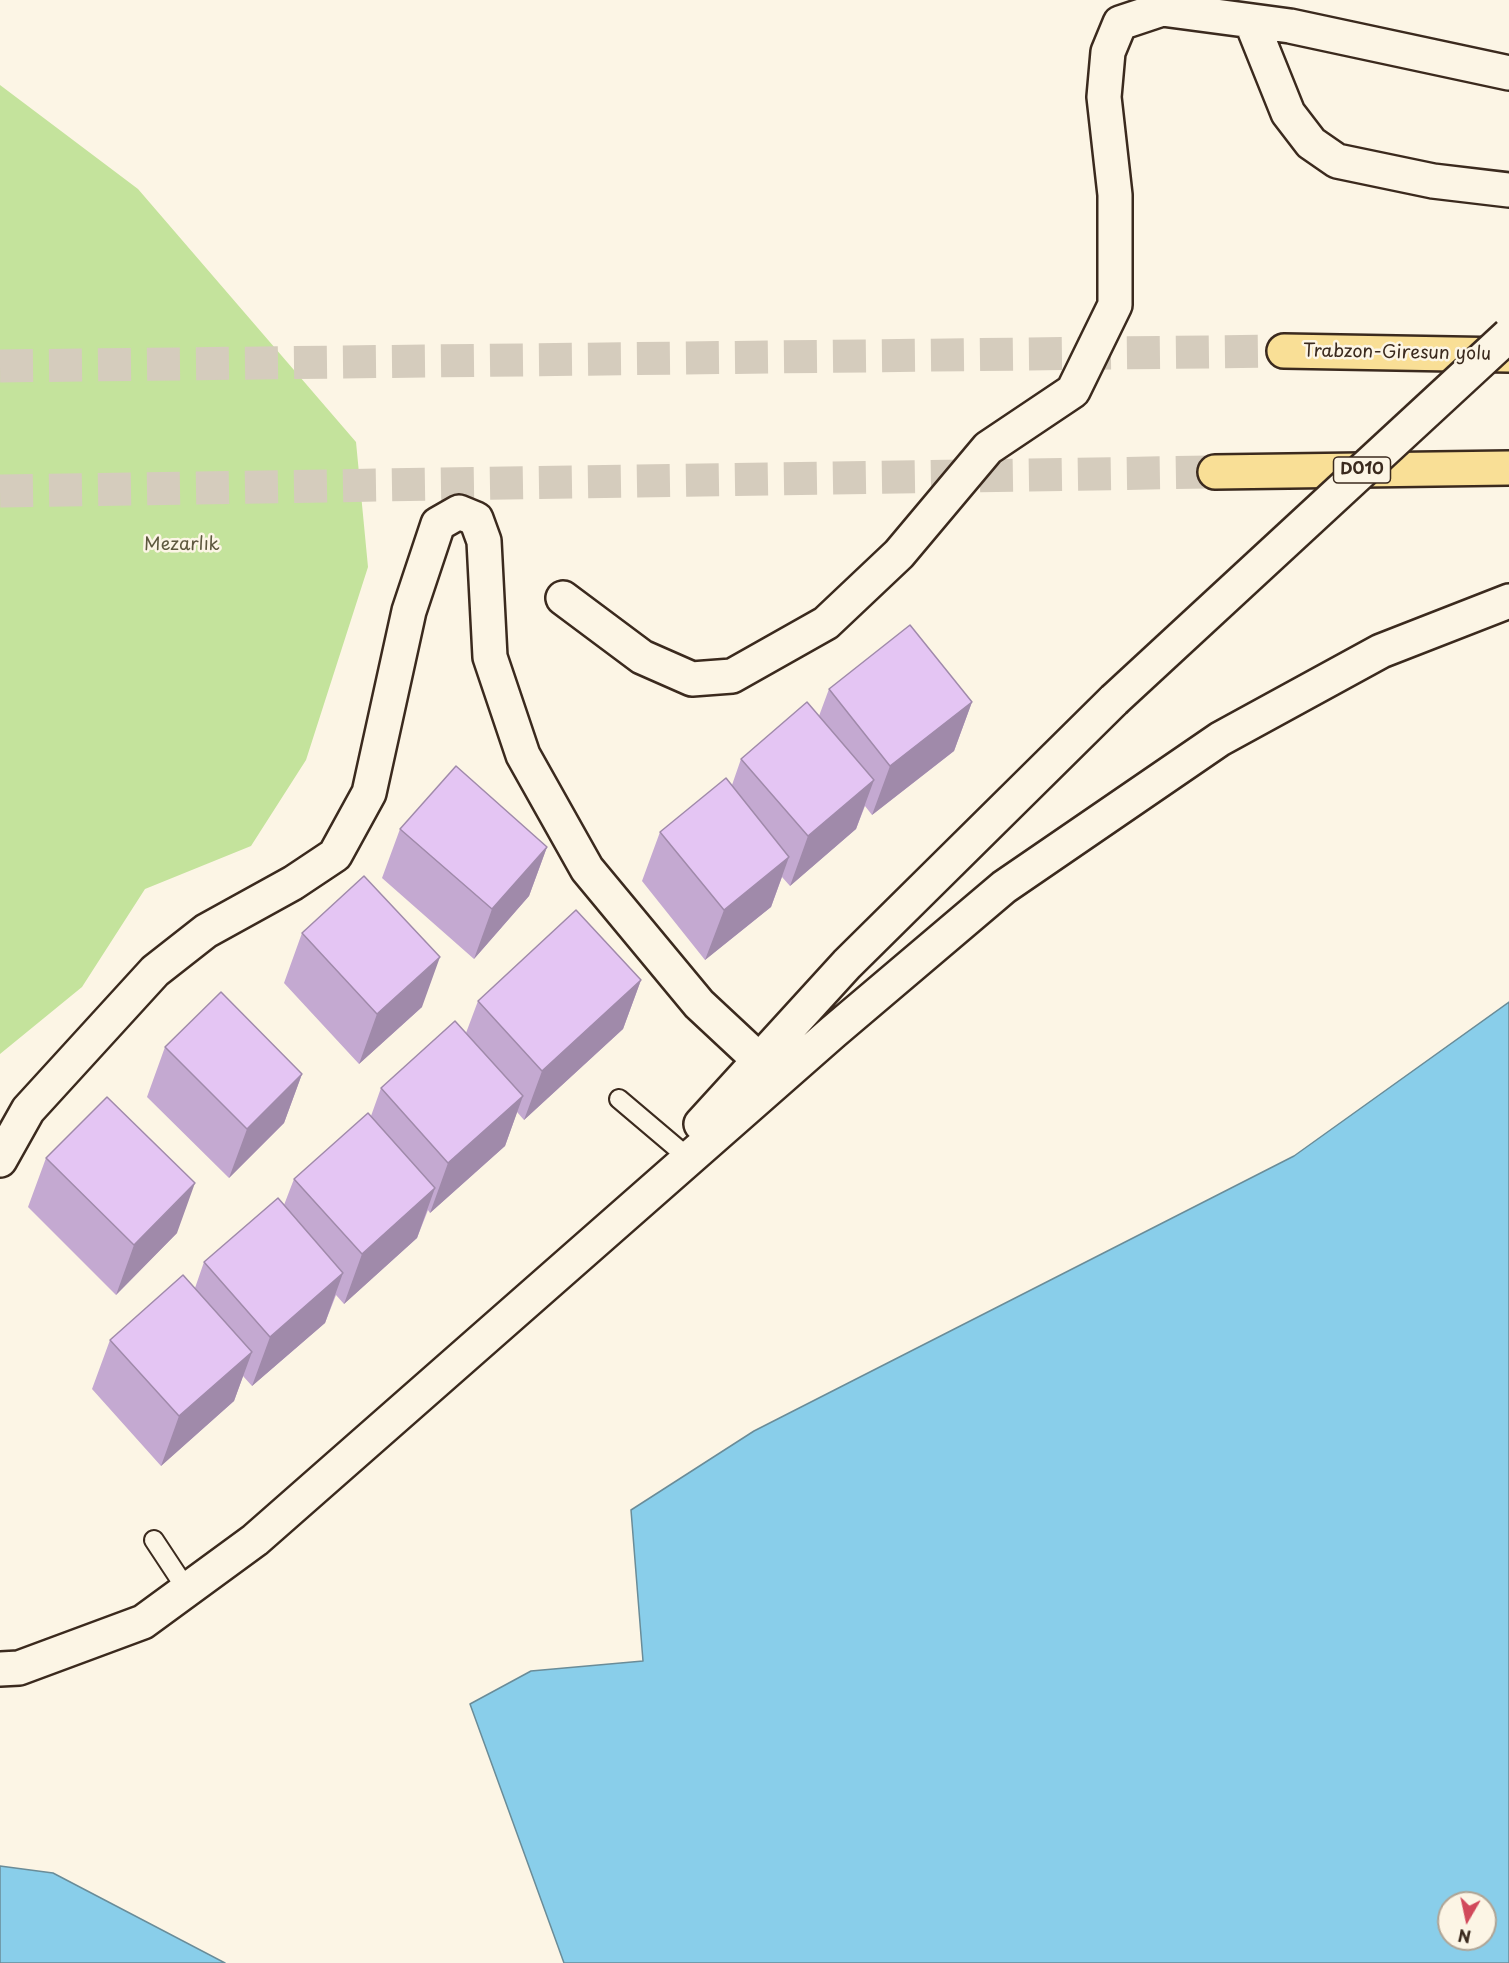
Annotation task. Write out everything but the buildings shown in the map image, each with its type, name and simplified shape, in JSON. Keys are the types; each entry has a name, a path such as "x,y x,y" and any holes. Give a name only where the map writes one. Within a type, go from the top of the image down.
{"highway":[{"name":"Trabzon-Giresun yolu","path":"1284,351 1509,355"},
{"name":"D010","path":"1215,472 1509,468"}],"street":[{"path":"563,598 642,657 692,679 732,676 826,623 899,554 988,448 1073,391 1115,305 1115,195 1104,97 1108,52 1120,23 1162,9 1290,26 1509,73"},
{"path":"1251,21 1288,113 1311,143 1337,161 1433,181 1509,190"},
{"path":"590,1244 848,964 1114,700 1509,335"},
{"path":"0,1160 28,1110 155,971 206,931 293,883 335,855 369,793 409,610 438,525 459,512 476,519 484,541 490,657 524,755 587,869 699,1004 759,1060"},
{"path":"0,1669 19,1668 143,1622 255,1540 590,1244 1004,886 1220,739 1381,651 1509,601"}],"lane":[{"path":"619,1099 678,1149"},
{"path":"154,1540 187,1590"}],"green space":[{"name":"Mezarlık","path":"0,85 138,189 356,442 368,567 306,760 251,846 145,889 82,987 0,1054"}],"water":[{"path":"1509,1002 1509,1963 564,1963 470,1704 531,1671 643,1661 631,1510 754,1431 1294,1156"},
{"path":"0,1866 53,1873 225,1963 0,1963"}],"tunnel":[{"path":"0,366 1284,351"},
{"path":"0,491 1215,472"}]}
